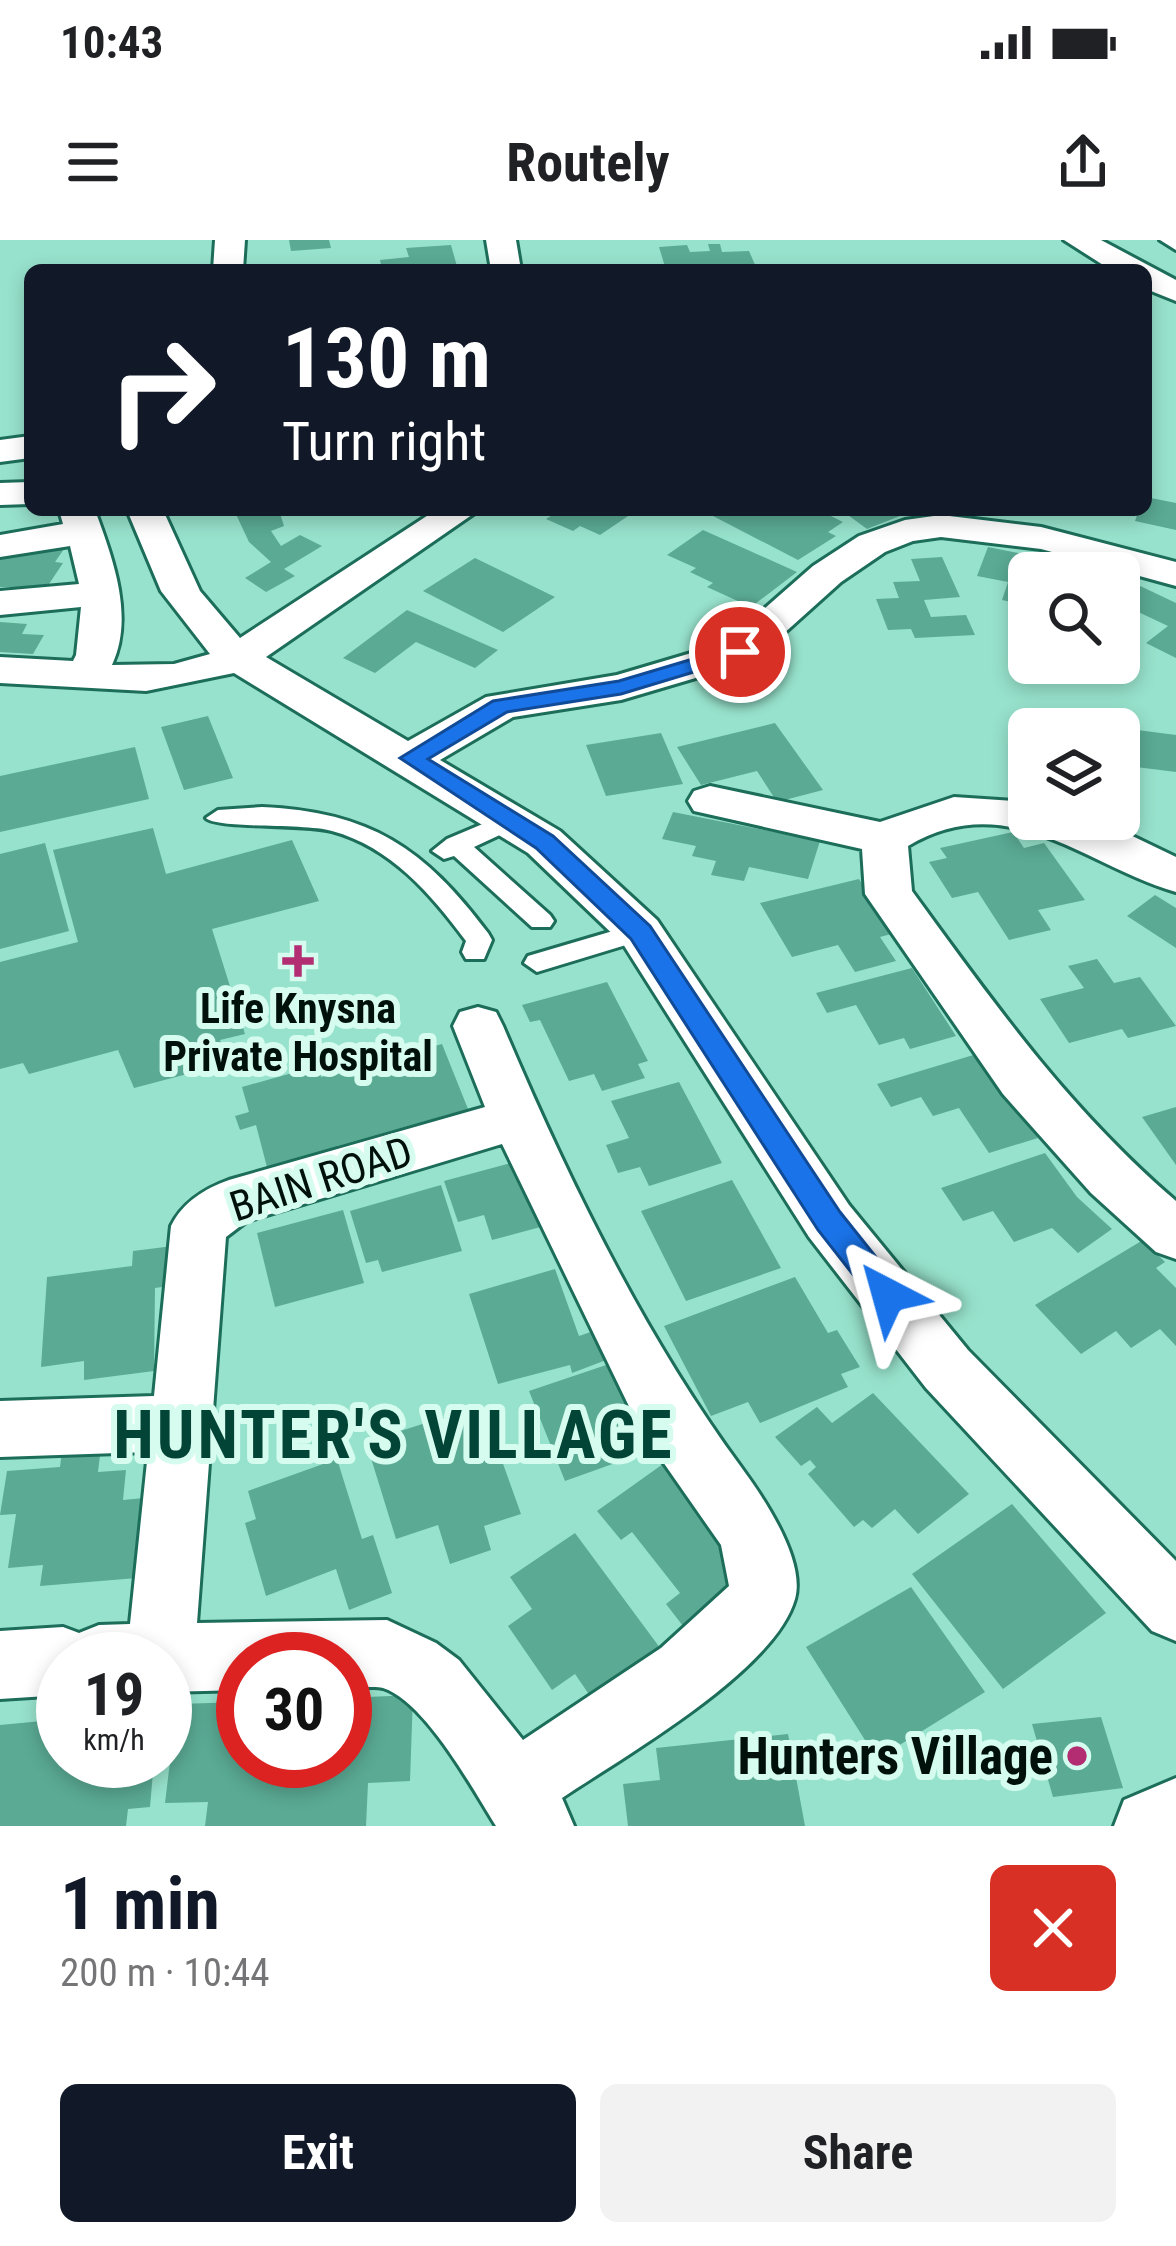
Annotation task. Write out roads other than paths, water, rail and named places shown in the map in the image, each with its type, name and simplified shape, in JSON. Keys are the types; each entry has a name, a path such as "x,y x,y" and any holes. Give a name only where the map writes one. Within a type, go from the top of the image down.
{"street":[{"path":"1079,240 1121,264"},
{"path":"147,516 181,599 238,658 544,842 640,932 829,1221 946,1369 1176,1608"},
{"path":"0,670 88,673 113,681 196,674 238,658 452,516"},
{"path":"0,546 80,521 99,594 100,647 88,673"},
{"path":"411,758 501,706 621,687 740,652 827,574 872,544 905,531 941,526 1018,534 1101,550 1176,574"},
{"path":"0,603 99,594"},
{"path":"710,801 886,839 914,821 941,813 973,810 1008,815"},
{"path":"886,839 883,866 889,894 1021,1080 1111,1177 1176,1235"},
{"path":"1102,840 1176,876"},
{"path":"192,1656 387,1654 418,1666 447,1694 525,1808 716,1649 754,1612 764,1594 751,1533 662,1409 516,1119 478,1027"},
{"name":"BAIN ROAD","path":"136,1632 185,1423 199,1226 229,1203 516,1119"},
{"path":"0,1429 185,1423"},
{"path":"0,1665 36,1663"},
{"path":"1150,1826 1176,1814"}],"lane":[{"path":"218,818 280,812 331,819 418,863 479,940 475,952"},
{"path":"418,863 511,820"},
{"path":"456,845 541,921"},
{"path":"537,963 640,932"}],"place":[{"name":"Life Knysna Private Hospital","path":"298,961"},
{"name":"Hunters Village","path":"1077,1756"}],"district":[{"name":"HUNTER'S VILLAGE","path":"394,1435"}]}
